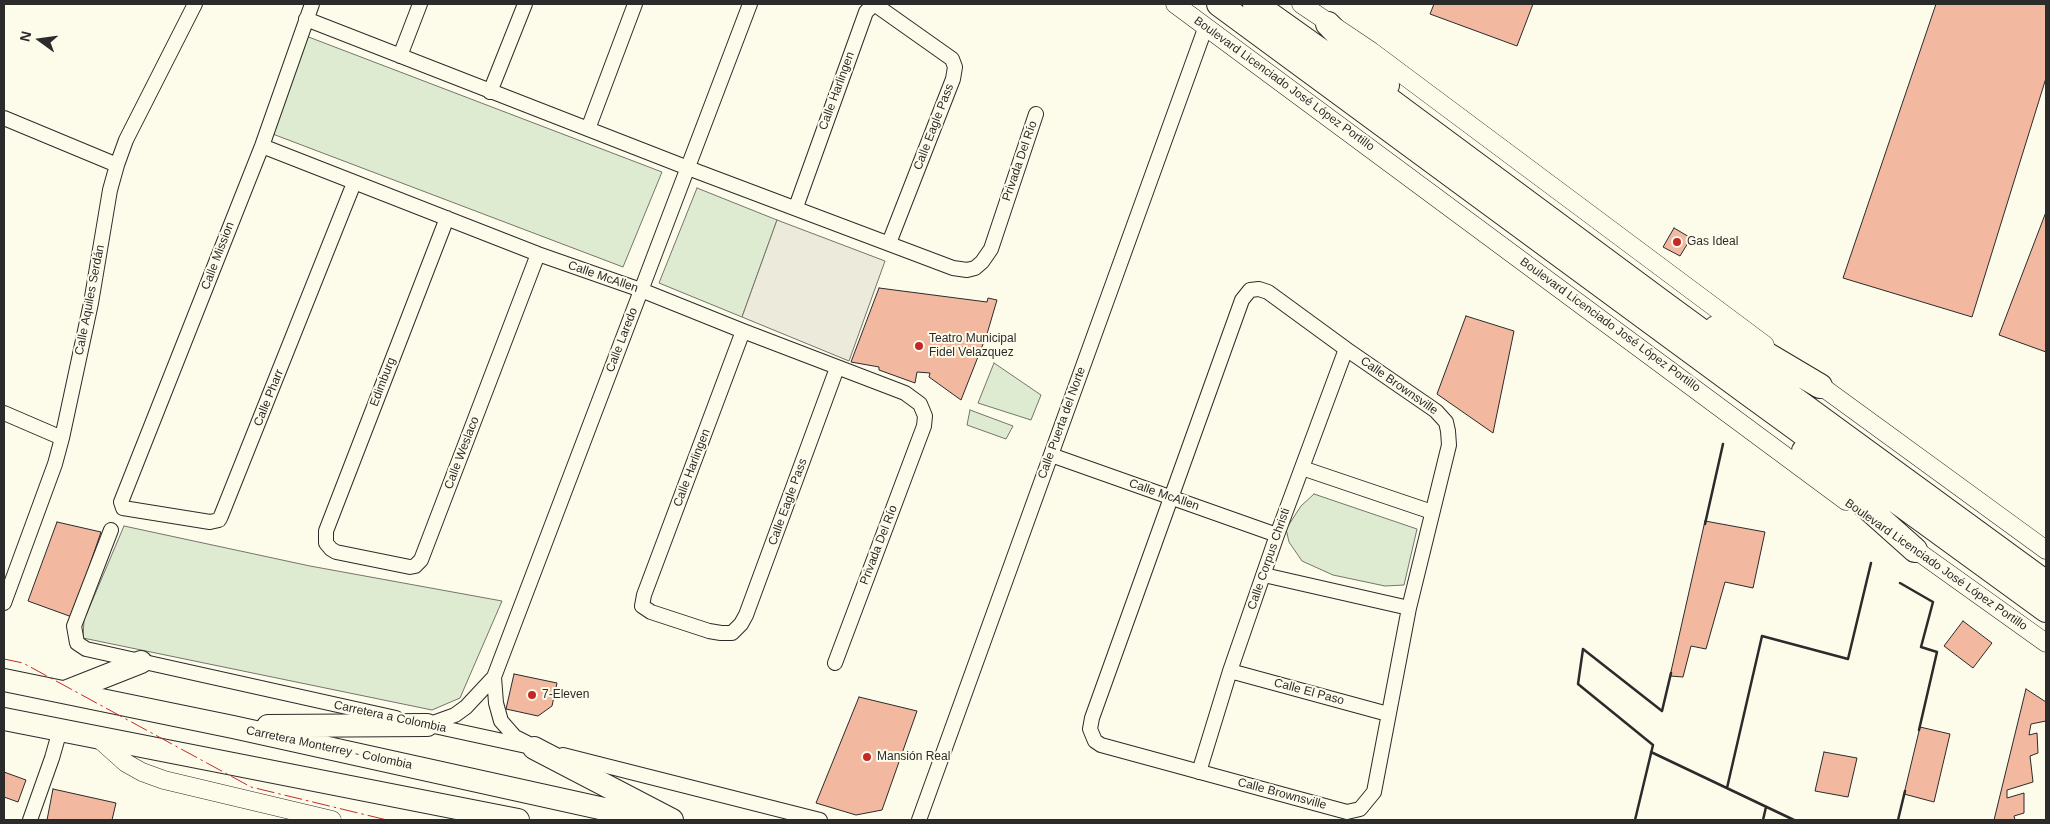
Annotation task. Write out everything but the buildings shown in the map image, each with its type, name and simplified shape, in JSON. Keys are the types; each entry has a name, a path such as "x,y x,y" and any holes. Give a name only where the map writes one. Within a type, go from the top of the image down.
{"highway":[{"name":"Boulevard Licenciado José López Portillo","path":"1219,4 2046,610"},
{"path":"1256,4 1425,126 1667,306 2046,583"},
{"path":"1328,24 1425,126"},
{"path":"1667,306 1754,347 1820,386"},
{"path":"1745,391 1774,425 1914,550"}],"main road":[{"path":"65,692 141,662"},
{"name":"Carretera Monterrey - Colombia","path":"4,680 233,727 654,820"},
{"path":"4,719 518,820"},
{"path":"233,727 428,725"},
{"path":"534,748 672,820"}],"street":[{"name":"Calle Aquiles Serdán","path":"4,603 55,464 62,438 91,303 110,190 117,165 126,140 195,4"},
{"name":"Calle Mission","path":"122,507 122,502 262,146 312,4"},
{"path":"400,56 420,4"},
{"path":"490,92 525,4"},
{"path":"588,129 635,4"},
{"name":"Calle Laredo","path":"428,725 455,715 478,696 494,677 750,4"},
{"name":"Boulevard Licenciado José López Portillo","path":"1175,4 1831,491 2046,643"},
{"path":"1301,4 1328,24 1371,51 1820,386 2046,550"},
{"name":"Calle Eagle Pass","path":"872,6 880,8 952,59 955,67 953,79 889,243"},
{"name":"Calle Harlingen","path":"796,207 866,12 872,6"},
{"path":"306,19 490,92 889,243"},
{"name":"Calle Puerta del Norte","path":"919,820 1206,26"},
{"name":"Privada Del Río","path":"889,243 953,268 967,270 975,268 990,249 1036,114"},
{"path":"4,118 117,165"},
{"name":"Calle McAllen","path":"262,146 538,254 641,290 905,393 920,404 925,416 924,426"},
{"name":"Calle Pharr","path":"122,507 210,522 219,520 354,182"},
{"name":"Edimburg","path":"328,547 326,530 447,218"},
{"name":"Calle Weslaco","path":"328,547 341,553 410,567 416,566 421,560 538,254"},
{"name":"Calle Brownsville","path":"1254,289 1268,292 1346,349 1436,411 1446,422 1449,445 1409,608 1374,792 1360,809 1347,812 1101,745 1095,741 1090,729 1092,718 1242,300 1246,294 1254,289"},
{"name":"Calle Harlingen","path":"732,633 708,631 651,612 642,606 644,595 743,331"},
{"name":"Calle Corpus Christi","path":"1199,772 1230,671 1277,535 1346,349"},
{"name":"Calle Eagle Pass","path":"732,633 746,615 837,368"},
{"path":"4,413 62,438"},
{"name":"Privada Del Río","path":"835,663 924,426"},
{"name":"Calle McAllen","path":"1051,455 1277,535"},
{"path":"1302,468 1432,512"},
{"name":"Carretera a Colombia","path":"111,530 74,626 74,635 77,643 86,649 534,748 820,820"},
{"path":"1264,575 1409,608"},
{"name":"Calle El Paso","path":"1230,671 1388,714"},
{"name":"Calle Laredo","path":"494,677 496,703 501,721 515,737 534,748"},
{"path":"30,820 60,730"},
{"path":"98,738 126,763 142,772 164,780 332,820"}],"green space":[{"path":"306,36 662,172 623,267 270,133"},
{"path":"697,188 777,220 742,317 659,283"},
{"path":"994,363 1041,395 1031,420 978,403"},
{"path":"970,410 1013,426 1006,439 967,425"},
{"path":"1314,494 1417,529 1404,585 1385,586 1333,575 1302,561 1289,542 1286,529 1301,506"},
{"path":"124,526 310,566 502,601 460,698 432,710 83,638 84,620"}],"shaded area":[{"path":"777,220 885,261 849,361 742,317"}],"wall":[{"path":"1705,524 1723,444"},
{"path":"1727,788 1762,636 1848,659 1871,563"},
{"path":"1900,583 1933,602 1921,647 1937,652 1919,730"},
{"path":"1635,820 1653,745 1578,684 1583,649 1662,711 1671,673"},
{"path":"1651,752 1794,820"},
{"path":"1898,820 1905,791"},
{"path":"1763,820 1766,807"}],"power":[{"path":"4,659 23,663 251,787 387,820"}],"place":[{"name":"Gas Ideal","path":"1677,242"},
{"name":"Teatro Municipal Fidel Velazquez","path":"919,346"},
{"name":"7-Eleven","path":"532,695"},
{"name":"Mansión Real","path":"867,757"}]}
